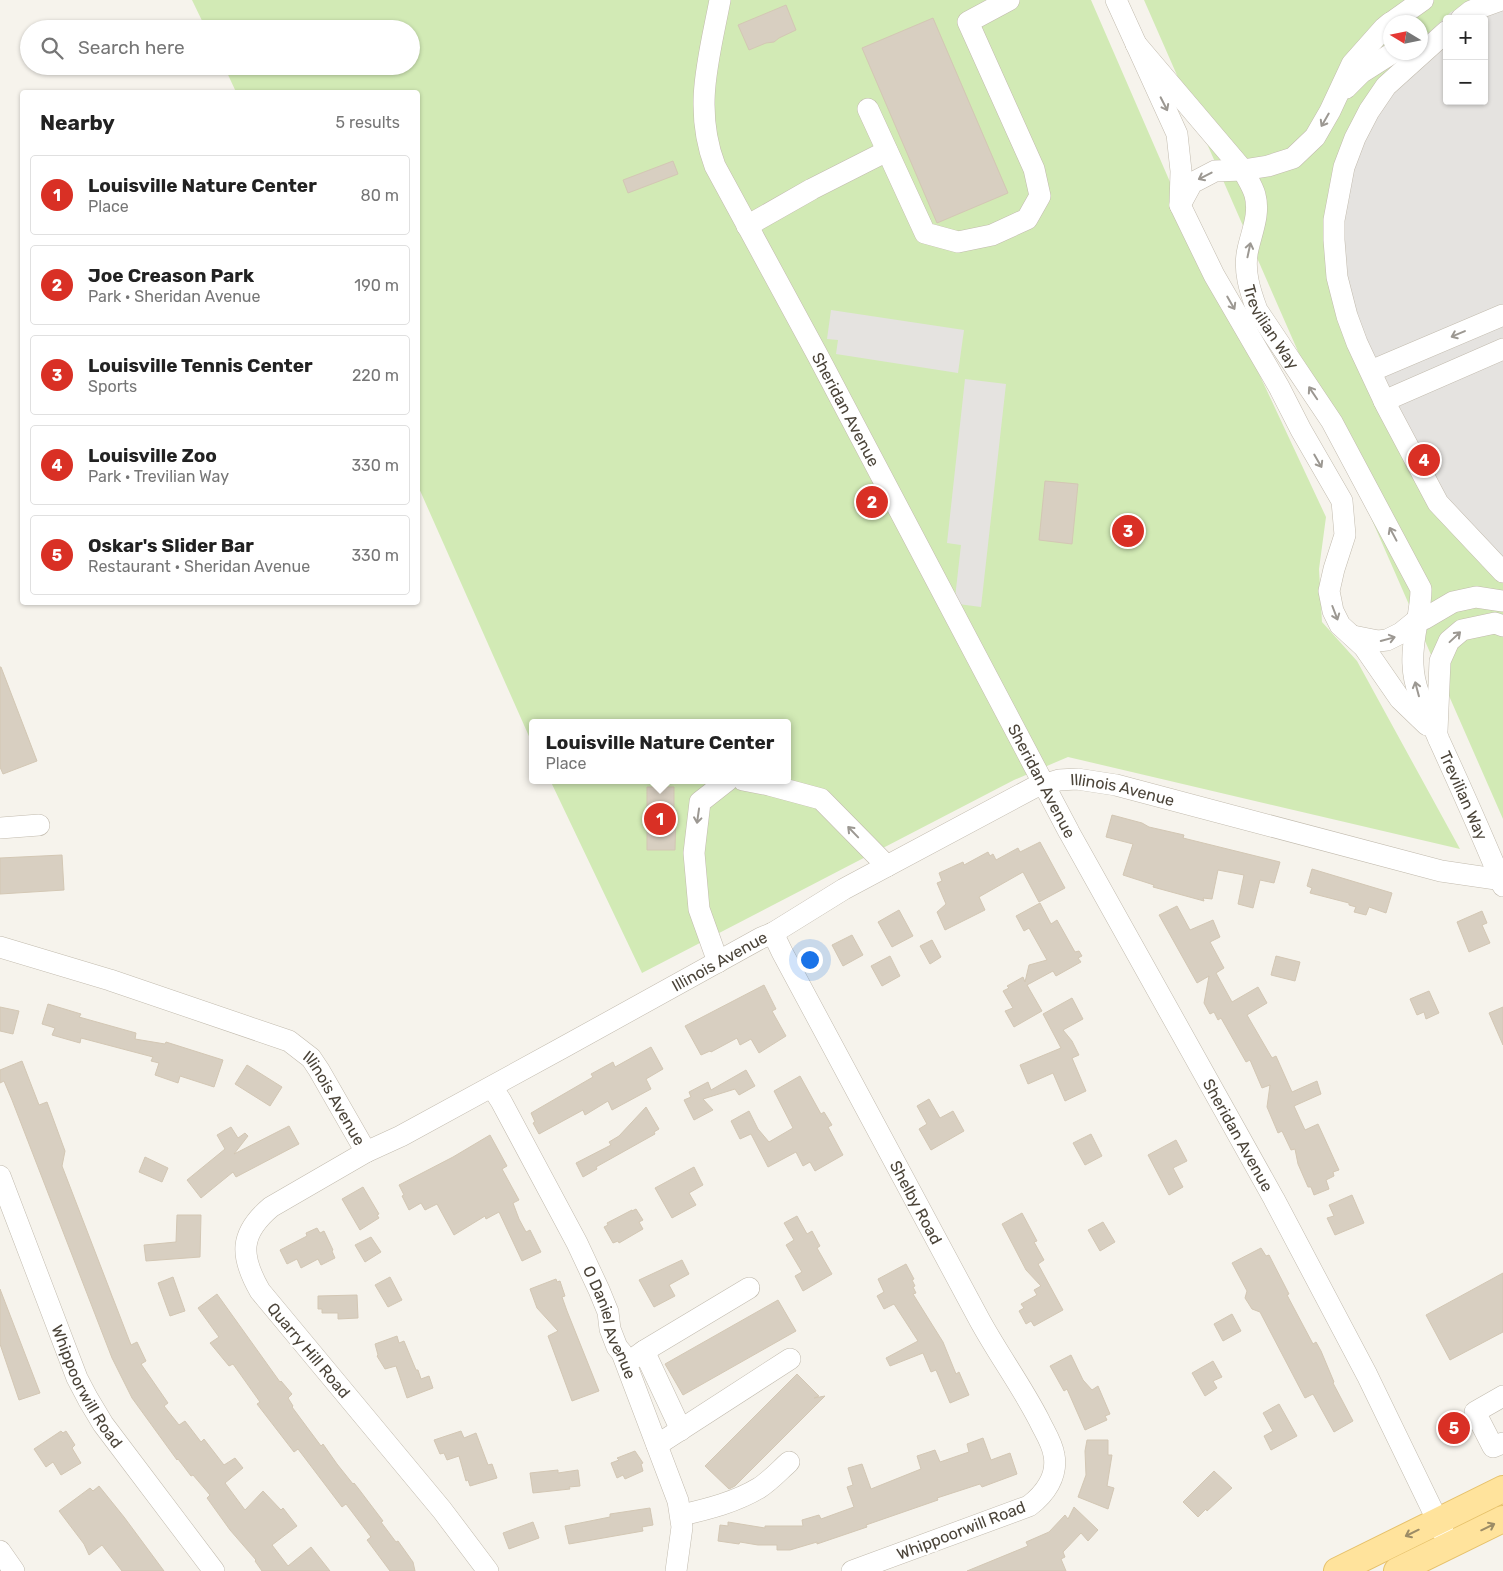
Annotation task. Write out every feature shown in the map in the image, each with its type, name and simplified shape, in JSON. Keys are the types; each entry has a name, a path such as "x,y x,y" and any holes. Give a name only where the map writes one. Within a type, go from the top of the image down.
{"main road":[{"path":"1337,1571 1503,1489"},
{"path":"1397,1571 1503,1519"}],"street":[{"name":"Sheridan Avenue","path":"720,0 706,74 703,102 706,136 715,166 823,364 1069,832 1274,1199 1367,1375 1450,1545"},
{"path":"868,109 924,233 958,242 992,235 1027,219 1040,196 1034,169 968,22 1009,0"},
{"name":"Trevilian Way","path":"1116,0 1177,134 1181,171 1180,205 1214,275 1342,501 1345,535 1329,591 1333,611 1340,625 1364,647 1400,699 1437,733"},
{"path":"1402,15 1423,0"},
{"path":"1465,10 1501,0"},
{"path":"1180,205 1192,183 1215,171 1243,170 1280,163 1294,158 1315,137 1352,64 1383,29"},
{"path":"1428,36 1443,32"},
{"path":"1443,34 1386,86 1369,111 1344,167 1334,220 1337,277 1347,316 1357,343 1384,401 1438,503 1503,572"},
{"name":"Trevilian Way","path":"1136,44 1243,170 1255,195 1257,209 1248,250 1246,271 1250,291 1258,310 1332,422 1421,589 1421,605 1417,620 1413,664 1416,686 1423,708 1437,733 1502,882"},
{"path":"1337,96 1361,73 1383,59"},
{"path":"747,226 812,188 888,152"},
{"path":"1371,371 1503,315"},
{"path":"1384,401 1503,349"},
{"path":"1353,636 1378,641 1387,640 1401,633 1417,620 1424,619 1453,602 1476,597 1503,601"},
{"path":"1437,733 1440,661 1449,641 1462,630 1495,623 1503,626"},
{"name":"Illinois Avenue","path":"0,947 110,980 289,1041 310,1058 320,1070 366,1152 492,1087 543,1057 773,933 844,889 1005,802 1033,788 1059,780 1077,779 1116,785 1441,871 1502,882"},
{"path":"718,962 699,910 694,853 700,802 723,784"},
{"path":"764,784 821,799 887,866"},
{"path":"0,828 40,825"},
{"name":"Shelby Road","path":"773,933 980,1321 1028,1399 1052,1447 1055,1457 1054,1470"},
{"name":"O Daniel Avenue","path":"492,1087 581,1251 608,1312 610,1329 626,1364 682,1516 682,1538 676,1571"},
{"name":"Quarry Hill Road","path":"366,1152 283,1199 259,1217 250,1230 246,1242 245,1257 250,1273 260,1291 273,1308 412,1473 488,1571"},
{"name":"Whippoorwill Road","path":"0,1176 77,1378 88,1399 103,1424 214,1571"},
{"path":"626,1364 644,1351 748,1288"},
{"path":"644,1351 681,1430"},
{"path":"657,1445 790,1360"},
{"path":"1503,1396 1475,1412 1493,1447 1503,1443"},
{"path":"682,1516 711,1508 760,1488 789,1462"},
{"name":"Whippoorwill Road","path":"852,1571 1028,1506 1048,1487 1054,1470"},
{"path":"0,1552 14,1571"}],"green space":[{"path":"192,0 1091,0 1180,205 1326,517 1319,569 1322,622 1357,661 1460,849 1068,757 1014,780 642,973 552,784 791,784 791,719 529,719 529,736 420,491 420,90 235,90 228,75 420,75 420,20 202,20"},
{"path":"1144,0 1503,0 1503,819"}],"shaded area":[{"path":"1479,0 1503,0 1503,583 1461,542 1417,481 1324,238 1329,187 1345,138 1413,60 1428,60 1428,33 1443,19 1443,105 1488,105 1488,15 1448,15"},
{"path":"831,310 964,330 958,373 836,354 838,340 827,339"},
{"path":"965,379 1006,384 981,607 958,604 955,598 961,545 947,543"}],"building":[{"path":"786,5 796,30 774,42 749,50 738,25"},
{"path":"933,18 1008,193 937,223 862,48"},
{"path":"673,161 678,174 628,193 623,180"},
{"path":"1045,481 1078,484 1072,544 1039,540"},
{"path":"0,667 37,761 3,774 0,767"},
{"path":"647,787 674,787 674,810 676,810 675,850 647,850 647,828 645,828 644,818 645,810 647,810"},
{"path":"1112,815 1142,823 1149,827 1184,835 1183,838 1280,862 1274,883 1260,880 1253,908 1238,904 1244,875 1218,870 1212,899 1203,898 1204,901 1153,887 1154,885 1123,875 1133,844 1106,837"},
{"path":"1040,842 1065,888 1039,902 1023,872 979,897 985,910 945,930 937,912 946,904 937,883 942,881 939,873 963,862 964,865 988,852 990,856 993,854 996,860 1018,848 1020,852"},
{"path":"62,855 64,890 0,894 0,858"},
{"path":"1312,869 1392,893 1386,913 1369,907 1366,915 1354,912 1356,907 1349,905 1349,903 1310,893 1312,888 1307,886"},
{"path":"1040,903 1051,924 1057,920 1075,952 1079,951 1082,956 1078,958 1081,962 1056,976 1053,971 1027,985 1042,1011 1014,1027 1005,1011 1013,1008 1003,991 1009,988 1007,986 1023,977 1025,982 1029,965 1047,960 1029,928 1024,931 1016,916"},
{"path":"1177,906 1190,930 1213,920 1220,937 1210,942 1224,968 1216,973 1232,1002 1258,987 1267,1003 1247,1015 1272,1058 1276,1056 1292,1092 1317,1081 1321,1094 1294,1106 1305,1130 1318,1124 1339,1170 1333,1172 1334,1176 1326,1180 1329,1189 1314,1195 1311,1187 1308,1187 1298,1164 1295,1149 1291,1150 1282,1131 1278,1133 1267,1107 1270,1085 1262,1088 1250,1060 1246,1062 1221,1018 1218,1020 1214,1012 1210,1014 1204,1003 1209,976 1197,983 1159,915"},
{"path":"899,910 913,936 892,947 878,922"},
{"path":"1482,911 1487,923 1482,925 1490,943 1469,952 1457,922"},
{"path":"852,935 863,955 843,966 832,945"},
{"path":"932,940 941,957 930,964 920,946"},
{"path":"890,956 900,976 882,986 871,966"},
{"path":"1276,956 1300,962 1295,981 1271,975"},
{"path":"764,985 776,1009 772,1011 786,1036 759,1053 751,1039 740,1045 737,1038 711,1052 701,1055 685,1026"},
{"path":"1429,991 1439,1013 1426,1019 1424,1012 1417,1015 1410,999"},
{"path":"1072,998 1083,1019 1063,1030 1072,1041 1079,1055 1072,1058 1086,1091 1065,1101 1053,1073 1028,1084 1020,1065 1061,1048 1043,1014"},
{"path":"48,1004 81,1014 79,1017 136,1033 135,1039 165,1044 166,1042 223,1060 214,1087 180,1076 178,1083 155,1075 159,1063 151,1061 153,1057 81,1038 80,1043 52,1035 55,1028 42,1024"},
{"path":"0,1007 19,1011 13,1034 0,1031"},
{"path":"1503,1007 1503,1045 1489,1013"},
{"path":"651,1047 663,1069 646,1079 651,1089 612,1110 608,1101 585,1115 583,1110 539,1134 533,1123 535,1122 531,1113 593,1077 591,1074 613,1062 615,1067"},
{"path":"22,1061 39,1105 47,1102 65,1151 62,1166 131,1345 137,1342 146,1361 141,1364 168,1403 164,1406 179,1425 185,1421 201,1442 204,1439 224,1465 235,1458 243,1468 225,1483 245,1510 263,1491 281,1510 283,1508 297,1526 272,1545 288,1566 311,1547 330,1571 262,1571 256,1560 230,1530 207,1498 210,1495 177,1460 132,1398 112,1358 12,1100 4,1081 0,1083 0,1070"},
{"path":"247,1065 282,1087 270,1106 235,1084"},
{"path":"746,1070 755,1086 739,1095 735,1089 703,1099 713,1110 694,1120 684,1100 691,1097 689,1092 708,1082 711,1090"},
{"path":"800,1076 821,1114 824,1112 832,1125 828,1127 843,1155 815,1171 810,1162 803,1166 796,1152 768,1167 751,1134 740,1139 731,1121 749,1111 758,1129 769,1142 793,1128 774,1091"},
{"path":"929,1099 940,1118 953,1111 964,1131 931,1150 919,1129 927,1124 917,1106"},
{"path":"646,1107 659,1129 654,1132 655,1134 596,1167 597,1169 583,1177 576,1163 611,1145 609,1142 619,1136"},
{"path":"289,1126 299,1144 236,1177 233,1172 201,1198 187,1180 225,1149 217,1135 231,1127 238,1138 245,1133 248,1136 234,1154"},
{"path":"1091,1134 1102,1156 1085,1165 1073,1143"},
{"path":"490,1135 507,1166 502,1169 519,1200 513,1203 519,1219 526,1232 530,1230 541,1252 522,1261 499,1212 486,1219 485,1216 454,1235 437,1204 425,1210 421,1203 409,1210 399,1185"},
{"path":"1176,1140 1187,1161 1173,1168 1183,1187 1169,1195 1148,1155"},
{"path":"145,1157 168,1168 162,1182 139,1172"},
{"path":"694,1167 703,1185 689,1193 696,1205 672,1218 655,1188"},
{"path":"363,1187 379,1214 377,1215 379,1218 360,1230 342,1199"},
{"path":"1352,1195 1364,1223 1335,1235 1327,1218 1334,1216 1329,1205"},
{"path":"636,1209 643,1220 639,1222 643,1229 619,1243 618,1241 613,1243 604,1227 608,1225 607,1223"},
{"path":"1022,1213 1037,1241 1034,1242 1044,1260 1038,1264 1063,1310 1034,1326 1031,1321 1026,1324 1019,1311 1024,1308 1021,1304 1037,1295 1034,1290 1041,1286 1026,1270 1002,1224"},
{"path":"177,1215 201,1215 200,1257 146,1261 144,1245 176,1242"},
{"path":"797,1216 807,1234 812,1231 820,1246 817,1248 832,1274 803,1291 795,1276 802,1272 786,1245 794,1240 784,1223"},
{"path":"1103,1222 1115,1242 1100,1251 1088,1230"},
{"path":"317,1228 320,1233 324,1231 335,1258 321,1265 318,1259 301,1268 297,1259 287,1264 280,1250 307,1236 306,1233"},
{"path":"371,1237 381,1252 365,1262 355,1245"},
{"path":"1261,1248 1266,1256 1269,1255 1289,1294 1287,1295 1313,1344 1316,1342 1321,1351 1333,1383 1353,1421 1334,1432 1313,1394 1305,1398 1260,1312 1252,1309 1245,1298 1247,1291 1232,1263"},
{"path":"682,1260 689,1274 669,1285 675,1296 654,1307 639,1280"},
{"path":"906,1264 914,1279 912,1280 915,1286 913,1287 916,1293 913,1294 943,1342 956,1374 959,1372 969,1395 950,1403 936,1370 931,1372 923,1353 890,1366 886,1358 918,1341 894,1304 884,1309 877,1296 884,1292 878,1279"},
{"path":"1503,1273 1503,1332 1450,1360 1426,1315"},
{"path":"173,1277 185,1311 170,1316 158,1283"},
{"path":"390,1277 402,1300 388,1307 375,1285"},
{"path":"556,1279 557,1282 560,1281 565,1296 562,1297 599,1391 572,1401 548,1336 558,1331 537,1308 530,1289"},
{"path":"0,1289 40,1393 19,1400 0,1344"},
{"path":"217,1294 280,1382 292,1394 288,1398 292,1407 321,1446 323,1444 358,1488 396,1542 398,1541 413,1562 415,1571 390,1571 367,1540 371,1537 346,1504 342,1507 298,1449 294,1452 257,1404 260,1402 233,1364 229,1366 210,1343 219,1337 198,1308"},
{"path":"357,1295 358,1318 338,1319 338,1313 322,1313 322,1309 318,1309 318,1296"},
{"path":"778,1300 796,1331 683,1395 665,1364"},
{"path":"1232,1314 1241,1331 1223,1341 1214,1324"},
{"path":"397,1336 399,1343 404,1341 421,1379 429,1376 433,1388 407,1398 396,1366 385,1369 377,1356 375,1344"},
{"path":"1071,1355 1083,1380 1092,1390 1098,1386 1110,1414 1105,1416 1107,1420 1085,1430 1067,1389 1064,1391 1050,1366"},
{"path":"1213,1361 1222,1377 1213,1381 1217,1388 1205,1396 1192,1373"},
{"path":"797,1374 819,1396 814,1398 825,1396 735,1486 729,1489 705,1466"},
{"path":"1279,1404 1297,1436 1271,1450 1264,1436 1273,1431 1263,1413"},
{"path":"61,1431 63,1433 66,1431 75,1445 72,1448 81,1463 61,1475 53,1462 46,1467 34,1449"},
{"path":"461,1431 464,1438 476,1433 488,1465 492,1464 497,1478 470,1486 468,1480 466,1481 459,1456 447,1460 444,1453 440,1454 434,1440"},
{"path":"983,1438 991,1460 1010,1453 1017,1474 982,1487 980,1484 937,1498 938,1500 817,1544 817,1542 790,1550 777,1550 777,1545 758,1545 740,1542 739,1544 718,1541 720,1525 728,1526 728,1522 765,1528 765,1526 803,1526 802,1520 819,1515 821,1519 854,1507 847,1487 853,1485 848,1468 862,1464 871,1489 921,1469 917,1456 935,1450 940,1462 969,1452 967,1444"},
{"path":"1087,1440 1108,1440 1108,1455 1112,1455 1107,1486 1114,1488 1108,1509 1078,1497 1086,1475 1085,1451"},
{"path":"635,1451 643,1463 641,1464 643,1471 625,1479 623,1475 617,1478 611,1463 619,1460 617,1458"},
{"path":"558,1470 558,1473 578,1470 580,1486 533,1493 530,1473"},
{"path":"1214,1471 1232,1488 1198,1517 1183,1502"},
{"path":"99,1486 164,1571 122,1571 102,1545 89,1555 84,1544 59,1511 90,1488 93,1491"},
{"path":"1074,1507 1098,1530 1088,1541 1081,1533 1063,1552 1065,1557 1061,1559 1066,1571 967,1571 1028,1546 1026,1542 1049,1532 1065,1515 1068,1519"},
{"path":"650,1508 653,1525 642,1527 643,1531 569,1544 565,1526 610,1517 610,1514"},
{"path":"533,1522 539,1538 509,1549 503,1533"}],"place":[{"name":"Louisville Zoo","path":"1424,460"},
{"name":"Joe Creason Park","path":"872,502"},
{"name":"Louisville Tennis Center","path":"1128,531"},
{"name":"Louisville Nature Center","path":"660,819"},
{"name":"Oskar's Slider Bar","path":"1454,1428"}]}
